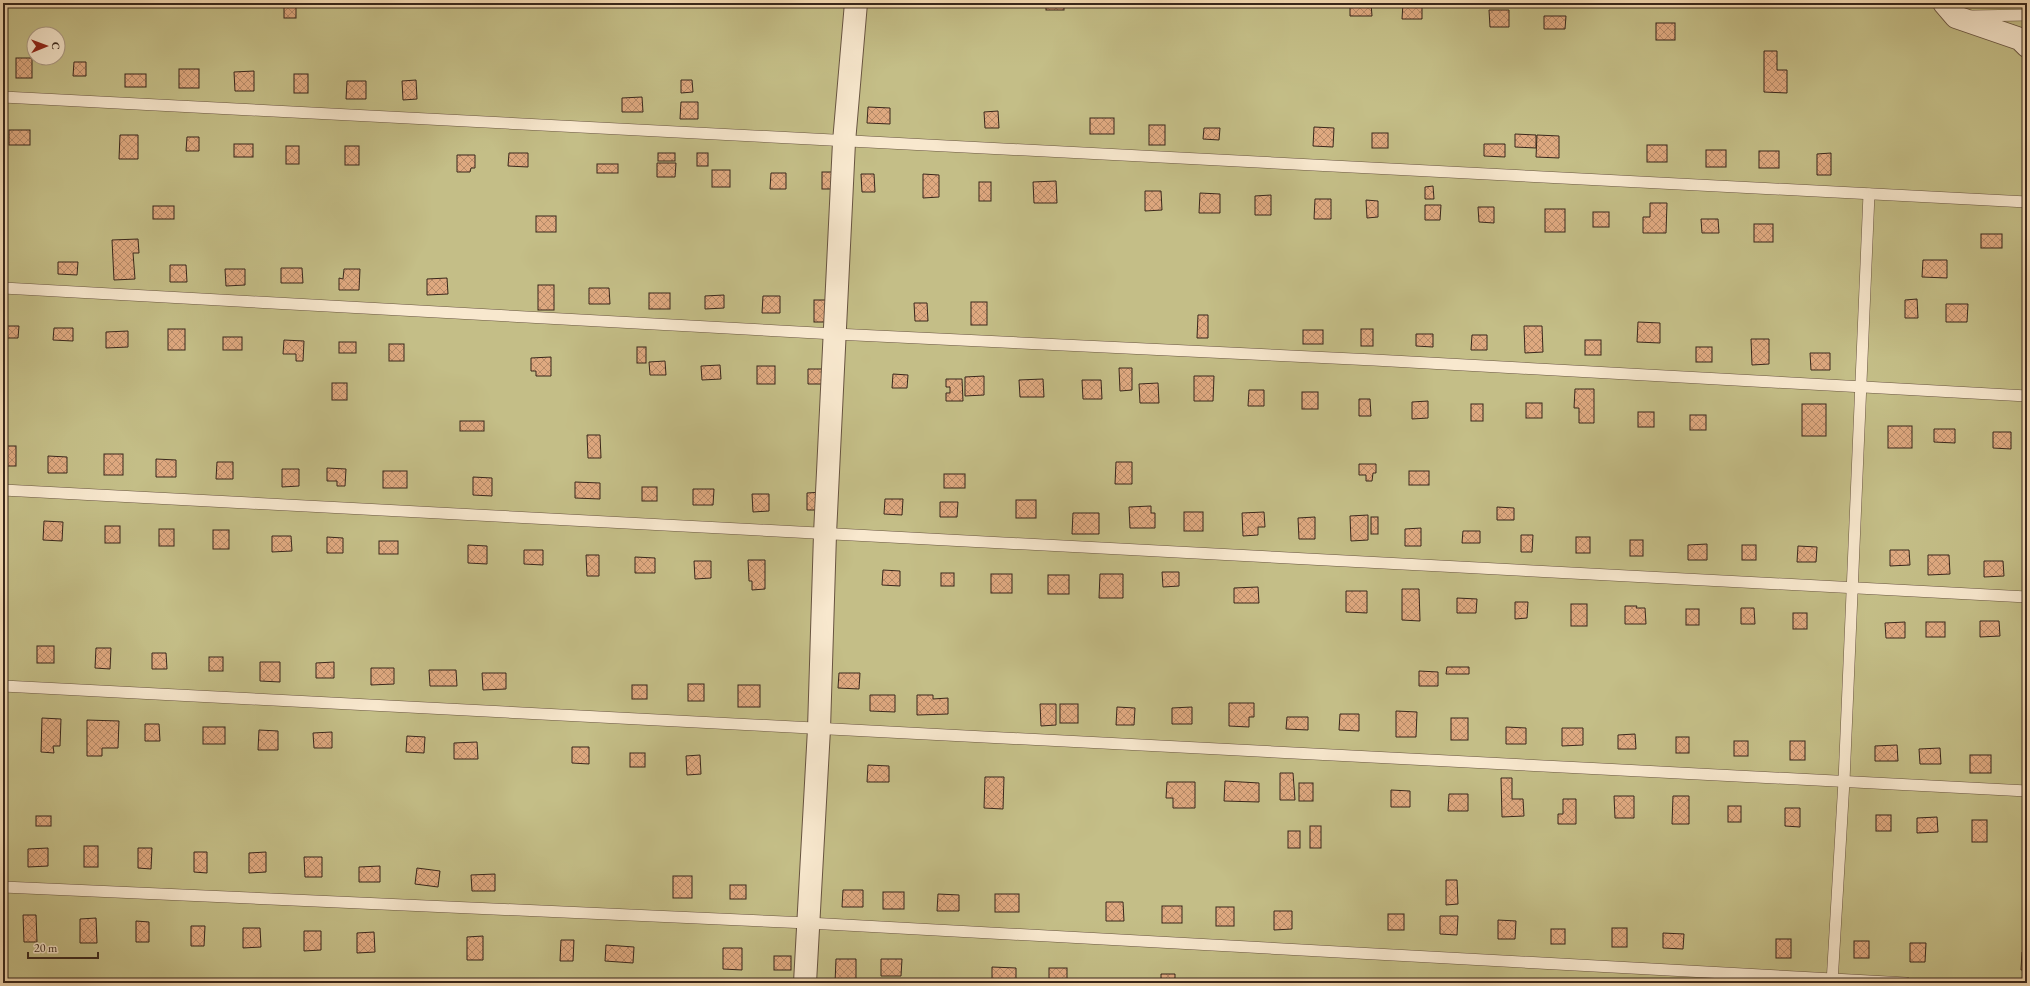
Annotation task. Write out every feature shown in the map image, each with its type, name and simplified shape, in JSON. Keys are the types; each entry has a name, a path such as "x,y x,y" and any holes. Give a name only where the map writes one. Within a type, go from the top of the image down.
{"street":[{"path":"805,983 819,730 824,534 844,142 856,3"},
{"path":"1949,8 2020,39 2027,46"}],"lane":[{"path":"1937,3 1949,8 2027,15"},
{"path":"3,97 844,142 2027,202"},
{"path":"1832,981 1844,781 1869,194"},
{"path":"3,288 835,334 1861,386 2027,396"},
{"path":"3,490 2027,597"},
{"path":"3,686 819,730 2027,791"},
{"path":"3,887 808,923 1832,981 1906,983"}],"shaded area":[{"path":"3,3 2027,3 2027,983 3,983"}],"building":[{"path":"284,3 296,3 296,18 284,18"},
{"path":"990,3 1010,3 1010,7 990,7"},
{"path":"1046,3 1064,3 1064,10 1046,10"},
{"path":"1099,3 1120,3 1120,6 1099,6"},
{"path":"1268,3 1287,3 1287,7 1268,7"},
{"path":"1350,3 1371,3 1372,16 1350,16"},
{"path":"1403,3 1422,3 1422,19 1402,19"},
{"path":"1489,10 1509,10 1509,27 1490,27"},
{"path":"1544,16 1566,16 1565,29 1544,29"},
{"path":"1656,23 1675,23 1675,40 1656,40"},
{"path":"1764,51 1777,51 1777,70 1787,70 1787,93 1764,92"},
{"path":"16,58 26,58 26,66 32,66 32,78 16,78"},
{"path":"74,62 86,62 86,76 73,76"},
{"path":"179,69 199,69 199,88 179,88"},
{"path":"254,71 254,91 235,91 234,72"},
{"path":"125,74 146,74 146,87 125,87"},
{"path":"294,74 308,74 308,93 294,93"},
{"path":"416,80 417,99 403,100 402,81"},
{"path":"681,80 692,80 693,92 681,93"},
{"path":"347,81 366,81 366,99 346,99"},
{"path":"642,97 643,112 622,112 622,98"},
{"path":"681,102 698,102 698,119 680,119"},
{"path":"868,107 890,108 890,124 867,123"},
{"path":"998,111 999,128 985,128 984,112"},
{"path":"1090,118 1114,118 1114,134 1090,134"},
{"path":"1149,125 1165,125 1165,145 1149,145"},
{"path":"1314,127 1334,128 1333,147 1313,146"},
{"path":"1204,128 1220,128 1219,140 1203,139"},
{"path":"9,130 30,130 30,145 9,145"},
{"path":"1372,133 1388,133 1388,148 1372,148"},
{"path":"1515,134 1536,135 1536,148 1515,147"},
{"path":"120,135 138,135 138,159 119,159"},
{"path":"1537,135 1559,136 1559,158 1536,157"},
{"path":"187,137 199,137 199,151 186,151"},
{"path":"234,144 253,144 253,157 234,157"},
{"path":"1484,144 1505,144 1505,157 1484,156"},
{"path":"1647,145 1667,145 1667,162 1647,162"},
{"path":"286,146 299,146 299,164 286,164"},
{"path":"345,146 359,146 359,165 345,165"},
{"path":"1706,150 1726,150 1726,167 1706,167"},
{"path":"1759,151 1779,151 1779,168 1759,168"},
{"path":"509,153 528,153 528,167 508,166"},
{"path":"658,153 675,153 675,161 658,161"},
{"path":"697,153 708,153 708,166 697,166"},
{"path":"1831,153 1831,175 1817,175 1817,154"},
{"path":"457,155 475,155 475,168 471,168 470,172 457,172"},
{"path":"657,163 676,163 675,177 657,177"},
{"path":"597,164 618,164 618,173 597,173"},
{"path":"712,170 730,170 730,187 712,187"},
{"path":"822,172 840,172 840,189 822,189"},
{"path":"771,173 786,173 786,189 770,189"},
{"path":"861,174 874,174 875,192 862,192"},
{"path":"923,174 939,175 939,197 923,198"},
{"path":"1056,181 1057,203 1034,203 1033,182"},
{"path":"979,182 991,182 991,201 979,201"},
{"path":"1433,186 1434,199 1425,199 1425,187"},
{"path":"1145,191 1161,191 1162,210 1145,211"},
{"path":"1200,193 1220,194 1220,213 1199,213"},
{"path":"1271,195 1271,215 1255,215 1255,196"},
{"path":"1315,199 1331,199 1331,219 1314,219"},
{"path":"1366,200 1378,201 1378,217 1367,218"},
{"path":"1650,203 1667,203 1666,233 1643,233 1643,217 1650,217"},
{"path":"1425,205 1441,205 1440,220 1425,220"},
{"path":"153,206 174,206 174,219 153,219"},
{"path":"1478,207 1494,207 1494,223 1479,222"},
{"path":"1545,209 1565,209 1565,232 1545,232"},
{"path":"1593,212 1609,212 1609,227 1593,227"},
{"path":"536,216 556,216 556,232 536,232"},
{"path":"1701,219 1718,219 1719,233 1702,233"},
{"path":"1754,224 1773,224 1773,242 1754,242"},
{"path":"1981,234 2002,234 2002,248 1981,248"},
{"path":"138,239 139,253 133,253 135,279 114,280 112,240"},
{"path":"1923,260 1947,260 1947,278 1922,277"},
{"path":"58,262 78,262 77,275 58,274"},
{"path":"170,265 186,265 187,282 170,282"},
{"path":"281,268 302,268 303,283 281,283"},
{"path":"225,269 245,269 245,285 226,286"},
{"path":"344,269 360,269 359,290 339,290 339,278 343,279"},
{"path":"447,278 448,294 427,295 427,279"},
{"path":"538,285 554,285 554,310 538,310"},
{"path":"589,288 609,288 610,304 589,304"},
{"path":"649,293 670,293 670,309 649,309"},
{"path":"724,295 724,308 705,309 705,296"},
{"path":"763,296 780,296 780,313 762,313"},
{"path":"1917,299 1918,318 1905,318 1905,300"},
{"path":"814,300 832,300 832,322 814,322"},
{"path":"971,302 987,302 987,325 971,325"},
{"path":"914,303 927,303 928,321 915,321"},
{"path":"1946,304 1968,304 1967,322 1946,322"},
{"path":"1198,315 1208,315 1208,338 1197,338"},
{"path":"1638,322 1660,323 1660,343 1637,342"},
{"path":"3,326 19,326 18,338 3,338"},
{"path":"1524,326 1542,326 1543,352 1525,353"},
{"path":"54,328 73,328 73,341 53,340"},
{"path":"168,329 185,329 185,350 168,350"},
{"path":"1361,329 1373,329 1373,346 1361,346"},
{"path":"1303,330 1323,330 1323,344 1303,344"},
{"path":"128,331 128,347 106,348 106,332"},
{"path":"1416,334 1433,334 1433,347 1416,346"},
{"path":"1472,335 1487,335 1487,350 1471,350"},
{"path":"223,337 242,337 242,350 223,350"},
{"path":"1751,339 1769,339 1769,364 1752,365"},
{"path":"284,340 304,341 303,361 296,361 296,354 283,354"},
{"path":"1585,340 1601,340 1601,355 1585,355"},
{"path":"339,342 356,342 356,353 339,353"},
{"path":"389,344 404,344 404,361 389,361"},
{"path":"637,347 646,347 646,363 637,363"},
{"path":"1696,347 1712,347 1712,362 1696,362"},
{"path":"1810,353 1830,353 1830,370 1811,370"},
{"path":"551,357 551,376 536,376 536,371 531,371 531,358"},
{"path":"665,361 666,375 650,375 649,362"},
{"path":"720,365 721,379 702,380 701,366"},
{"path":"757,366 775,366 775,384 757,384"},
{"path":"1119,368 1132,368 1132,390 1120,391"},
{"path":"808,369 829,369 830,384 808,384"},
{"path":"893,374 908,375 907,388 892,388"},
{"path":"984,376 984,395 965,396 965,377"},
{"path":"1194,376 1214,376 1213,401 1194,401"},
{"path":"946,379 962,379 963,401 946,401 946,393 950,393 950,387 946,387"},
{"path":"1043,379 1044,397 1020,397 1019,380"},
{"path":"1082,380 1101,380 1102,399 1083,399"},
{"path":"332,383 347,383 347,400 332,400"},
{"path":"1158,383 1159,403 1140,403 1139,384"},
{"path":"1575,389 1594,389 1594,423 1579,423 1579,408 1574,408"},
{"path":"1249,390 1264,390 1264,406 1248,406"},
{"path":"1302,392 1318,392 1318,409 1302,409"},
{"path":"1359,399 1370,399 1371,416 1359,416"},
{"path":"1428,401 1428,418 1412,419 1412,402"},
{"path":"1526,403 1542,403 1542,418 1526,418"},
{"path":"1471,404 1483,404 1483,421 1471,421"},
{"path":"1802,404 1826,404 1826,436 1802,436"},
{"path":"1638,412 1654,412 1654,427 1638,427"},
{"path":"1690,415 1706,415 1706,430 1690,430"},
{"path":"460,421 484,421 484,431 460,431"},
{"path":"1888,426 1912,426 1912,448 1888,448"},
{"path":"1934,429 1955,429 1955,443 1934,442"},
{"path":"1993,432 2011,432 2011,449 1993,448"},
{"path":"587,435 600,435 601,458 588,458"},
{"path":"3,446 16,446 16,466 3,466"},
{"path":"104,454 123,454 123,475 104,475"},
{"path":"48,456 67,457 67,473 48,473"},
{"path":"156,459 176,460 176,477 156,477"},
{"path":"217,462 233,462 233,479 216,479"},
{"path":"1116,462 1132,462 1132,484 1115,484"},
{"path":"1359,464 1376,464 1376,473 1373,473 1372,481 1366,481 1366,475 1359,475"},
{"path":"327,468 346,469 345,486 337,486 337,481 327,481"},
{"path":"282,469 299,469 299,486 282,487"},
{"path":"383,471 407,471 407,488 383,488"},
{"path":"1409,471 1429,471 1429,485 1409,485"},
{"path":"944,474 965,474 965,488 944,488"},
{"path":"473,477 492,478 492,496 473,495"},
{"path":"575,482 600,483 600,499 575,498"},
{"path":"642,487 657,487 657,501 642,501"},
{"path":"693,489 714,489 713,505 693,505"},
{"path":"823,492 824,510 807,510 807,493"},
{"path":"752,494 769,494 769,511 753,512"},
{"path":"885,499 903,499 902,515 884,514"},
{"path":"1016,500 1036,500 1036,518 1016,518"},
{"path":"940,502 958,502 957,517 940,517"},
{"path":"1151,506 1151,513 1155,513 1155,528 1130,528 1129,507"},
{"path":"1497,507 1514,508 1514,520 1497,520"},
{"path":"1184,512 1203,512 1203,531 1184,531"},
{"path":"1264,512 1265,527 1258,527 1258,535 1243,536 1242,513"},
{"path":"1073,513 1099,513 1099,534 1072,534"},
{"path":"1368,515 1368,540 1351,541 1350,516"},
{"path":"1315,517 1315,539 1299,539 1298,518"},
{"path":"1371,517 1378,517 1378,534 1371,534"},
{"path":"3,519 6,519 6,536 3,535"},
{"path":"44,521 63,522 62,541 43,540"},
{"path":"105,526 120,526 120,543 105,543"},
{"path":"1421,528 1421,546 1405,546 1405,529"},
{"path":"159,529 174,529 174,546 159,546"},
{"path":"213,530 229,530 229,549 213,549"},
{"path":"1463,531 1480,531 1480,543 1462,543"},
{"path":"1521,535 1533,535 1532,552 1521,552"},
{"path":"272,536 291,536 292,551 272,552"},
{"path":"327,537 343,538 343,553 327,553"},
{"path":"1576,537 1590,537 1590,553 1576,553"},
{"path":"1630,540 1643,540 1643,556 1630,556"},
{"path":"379,541 398,541 398,554 379,554"},
{"path":"1707,544 1707,560 1688,560 1688,545"},
{"path":"468,545 487,546 487,564 468,563"},
{"path":"1742,545 1756,545 1756,560 1742,560"},
{"path":"1798,546 1817,547 1816,562 1797,562"},
{"path":"524,550 543,550 543,565 524,564"},
{"path":"1890,550 1909,550 1910,565 1890,566"},
{"path":"586,555 599,555 599,576 587,576"},
{"path":"1928,555 1949,555 1950,574 1928,575"},
{"path":"635,557 655,558 655,573 635,573"},
{"path":"748,560 765,560 765,589 752,590 752,581 749,581"},
{"path":"694,561 711,561 711,578 695,579"},
{"path":"1984,561 2003,561 2004,576 1984,577"},
{"path":"883,570 900,571 900,586 882,585"},
{"path":"1162,572 1179,572 1179,586 1163,587"},
{"path":"941,573 954,573 954,586 941,586"},
{"path":"991,574 1012,574 1012,593 991,593"},
{"path":"1100,574 1123,574 1123,598 1099,598"},
{"path":"1048,575 1069,575 1069,594 1048,594"},
{"path":"1258,587 1259,603 1234,603 1234,588"},
{"path":"1402,589 1419,589 1420,621 1402,620"},
{"path":"1346,591 1367,591 1367,613 1346,612"},
{"path":"1457,598 1477,599 1476,613 1457,613"},
{"path":"1515,602 1528,602 1527,618 1515,619"},
{"path":"1571,604 1587,604 1587,626 1571,626"},
{"path":"1625,606 1645,608 1646,624 1625,624"},
{"path":"1741,608 1754,608 1755,624 1741,624"},
{"path":"1686,609 1699,609 1699,625 1686,625"},
{"path":"1793,613 1807,613 1807,629 1793,629"},
{"path":"1980,621 1999,621 2000,636 1980,637"},
{"path":"1905,622 1905,638 1886,638 1885,623"},
{"path":"1926,622 1945,622 1945,637 1926,637"},
{"path":"37,646 54,646 54,663 37,663"},
{"path":"96,648 111,648 110,669 95,668"},
{"path":"152,653 166,653 167,669 152,669"},
{"path":"209,657 223,657 223,671 209,671"},
{"path":"260,662 280,662 280,682 260,681"},
{"path":"334,662 334,678 316,678 316,663"},
{"path":"1447,667 1469,667 1469,674 1446,674"},
{"path":"371,668 394,668 394,684 371,685"},
{"path":"429,670 456,670 457,686 430,686"},
{"path":"1419,671 1438,672 1438,686 1419,686"},
{"path":"482,673 506,673 506,689 483,690"},
{"path":"839,673 860,673 859,689 838,688"},
{"path":"688,684 704,684 704,701 688,701"},
{"path":"632,685 647,685 647,699 632,699"},
{"path":"738,685 760,685 760,707 738,707"},
{"path":"870,695 895,695 895,712 870,711"},
{"path":"917,695 933,695 933,699 948,698 948,714 917,715"},
{"path":"1229,703 1254,703 1254,717 1249,717 1249,727 1229,726"},
{"path":"1040,704 1056,704 1056,725 1041,726"},
{"path":"1060,704 1078,704 1078,723 1060,723"},
{"path":"1117,707 1135,708 1134,725 1116,725"},
{"path":"1192,707 1192,724 1172,724 1172,708"},
{"path":"1396,711 1417,712 1416,737 1396,737"},
{"path":"1340,714 1359,714 1359,731 1339,730"},
{"path":"1287,717 1308,717 1308,730 1286,729"},
{"path":"42,718 61,719 60,746 53,746 54,753 41,752"},
{"path":"1451,718 1468,718 1468,740 1451,740"},
{"path":"87,720 119,721 118,748 102,748 102,756 87,756"},
{"path":"145,724 159,724 160,741 145,741"},
{"path":"203,727 225,727 225,744 203,744"},
{"path":"1506,727 1526,728 1526,744 1506,744"},
{"path":"1562,728 1583,728 1583,745 1562,746"},
{"path":"259,730 278,731 278,750 258,750"},
{"path":"332,732 332,748 314,748 313,733"},
{"path":"1635,734 1636,749 1618,749 1618,735"},
{"path":"407,736 425,737 424,753 406,752"},
{"path":"1676,737 1689,737 1689,753 1676,753"},
{"path":"1734,741 1748,741 1748,756 1734,756"},
{"path":"1790,741 1805,741 1805,760 1790,760"},
{"path":"477,742 478,759 454,759 454,743"},
{"path":"1897,745 1898,761 1875,761 1875,746"},
{"path":"572,747 589,747 589,764 572,763"},
{"path":"1940,748 1941,764 1920,764 1919,749"},
{"path":"630,753 645,753 645,767 630,767"},
{"path":"700,755 701,774 687,775 686,756"},
{"path":"1970,755 1991,755 1991,773 1970,773"},
{"path":"868,765 889,766 889,782 867,782"},
{"path":"1280,773 1293,773 1295,800 1280,800"},
{"path":"985,777 1004,777 1003,809 984,808"},
{"path":"1501,778 1512,778 1512,799 1523,799 1524,816 1502,817"},
{"path":"1225,781 1259,783 1259,802 1224,801"},
{"path":"1167,782 1195,782 1195,808 1173,808 1173,798 1166,798"},
{"path":"1299,783 1313,783 1313,801 1299,801"},
{"path":"1391,790 1410,791 1410,807 1391,807"},
{"path":"1449,794 1468,794 1468,811 1448,811"},
{"path":"1614,796 1634,796 1634,818 1615,818"},
{"path":"1673,796 1689,796 1689,824 1672,824"},
{"path":"1563,799 1576,799 1576,824 1558,824 1558,814 1563,814"},
{"path":"1728,806 1741,806 1741,822 1728,822"},
{"path":"1785,808 1800,808 1800,827 1785,826"},
{"path":"1876,815 1891,815 1891,831 1876,831"},
{"path":"36,816 51,816 51,826 36,826"},
{"path":"1937,817 1938,832 1917,833 1917,818"},
{"path":"1972,820 1987,820 1987,842 1972,842"},
{"path":"1310,826 1321,826 1321,848 1310,848"},
{"path":"1288,831 1300,831 1300,848 1288,848"},
{"path":"84,846 98,846 98,867 84,867"},
{"path":"48,848 48,866 28,867 28,849"},
{"path":"138,848 152,848 151,869 138,868"},
{"path":"194,852 207,852 207,873 194,872"},
{"path":"266,852 266,872 249,873 249,853"},
{"path":"304,857 322,857 322,877 305,877"},
{"path":"380,866 380,882 359,882 359,867"},
{"path":"417,868 440,871 438,887 415,884"},
{"path":"495,874 495,891 472,891 471,875"},
{"path":"673,876 692,876 692,898 673,898"},
{"path":"1446,880 1457,880 1458,904 1446,905"},
{"path":"730,885 746,885 746,899 730,899"},
{"path":"843,890 863,890 863,907 842,907"},
{"path":"883,892 904,892 904,909 883,909"},
{"path":"938,894 959,895 959,911 937,911"},
{"path":"995,894 1019,894 1019,912 995,912"},
{"path":"1106,902 1123,902 1124,921 1106,921"},
{"path":"1162,906 1182,906 1182,923 1162,923"},
{"path":"1216,907 1234,907 1234,926 1216,926"},
{"path":"1274,911 1292,911 1292,929 1274,930"},
{"path":"1388,914 1404,914 1404,930 1388,930"},
{"path":"23,915 36,915 37,942 24,942"},
{"path":"1440,916 1458,916 1457,935 1440,934"},
{"path":"96,918 97,943 80,943 80,919"},
{"path":"1498,920 1516,921 1515,939 1498,939"},
{"path":"136,921 149,922 149,942 136,942"},
{"path":"191,926 205,926 204,946 191,946"},
{"path":"243,928 260,928 261,947 243,948"},
{"path":"1612,928 1627,928 1627,947 1612,947"},
{"path":"1551,929 1565,929 1565,944 1551,944"},
{"path":"304,931 321,931 321,950 304,951"},
{"path":"374,932 375,952 357,953 357,933"},
{"path":"1663,933 1684,934 1683,949 1663,948"},
{"path":"483,936 483,960 467,960 467,937"},
{"path":"1776,939 1791,939 1791,958 1776,958"},
{"path":"561,940 574,940 573,961 560,961"},
{"path":"1854,941 1869,941 1869,958 1854,958"},
{"path":"1910,943 1926,943 1925,962 1910,962"},
{"path":"606,945 634,947 633,963 605,961"},
{"path":"723,948 742,948 742,970 723,969"},
{"path":"2022,952 2027,952 2027,970 2021,970"},
{"path":"774,956 791,956 791,970 774,970"},
{"path":"836,959 856,959 856,983 835,983"},
{"path":"881,959 902,959 901,976 881,976"},
{"path":"992,967 1016,968 1016,983 992,983"},
{"path":"1049,968 1067,968 1067,983 1049,983"},
{"path":"1161,974 1175,974 1175,979 1183,979 1183,983 1161,983"},
{"path":"1215,980 1233,980 1233,983 1215,983"},
{"path":"1347,982 1347,983 1325,983"}]}
